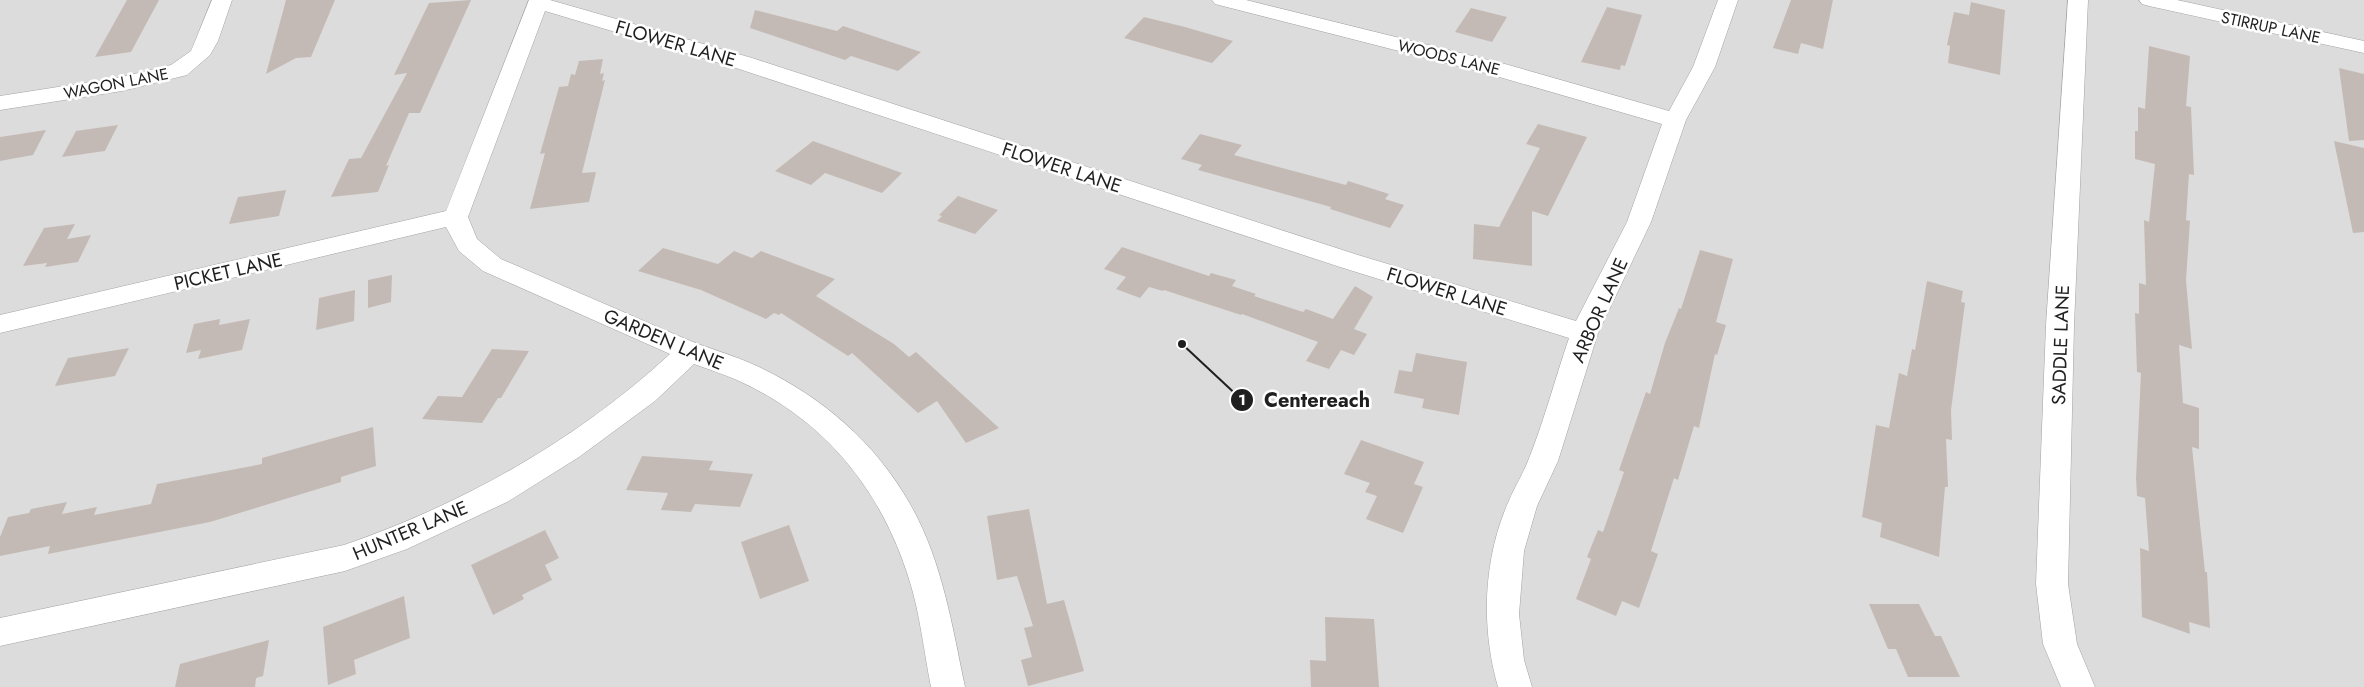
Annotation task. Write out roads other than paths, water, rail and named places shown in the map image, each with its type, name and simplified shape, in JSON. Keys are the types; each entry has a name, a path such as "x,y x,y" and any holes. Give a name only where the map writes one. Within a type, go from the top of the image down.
{"street":[{"name":"WAGON LANE","path":"0,103 122,84 179,70 199,55 207,41 222,0"},
{"name":"WOODS LANE","path":"1222,0 1497,69 1675,120"},
{"name":"ARBOR LANE","path":"1515,687 1507,660 1502,614 1508,551 1522,506 1543,461 1584,333 1639,222 1675,120 1704,67 1728,0"},
{"name":"SADDLE LANE","path":"2078,0 2060,325 2052,584 2060,644 2078,687"},
{"name":"STIRRUP LANE","path":"2149,0 2364,48"},
{"path":"456,217 539,2"},
{"name":"FLOWER LANE","path":"539,2 744,63 1349,262 1584,333"},
{"name":"PICKET LANE","path":"0,324 456,217"},
{"name":"GARDEN LANE","path":"456,217 460,234 472,251 492,265 690,352 747,373 792,397 843,437 861,456 898,511 926,580 948,687"},
{"name":"HUNTER LANE","path":"0,632 345,558 396,540 496,494 568,449 645,394 690,352"}],"place":[{"name":"Centereach","path":"1182,344"}]}
